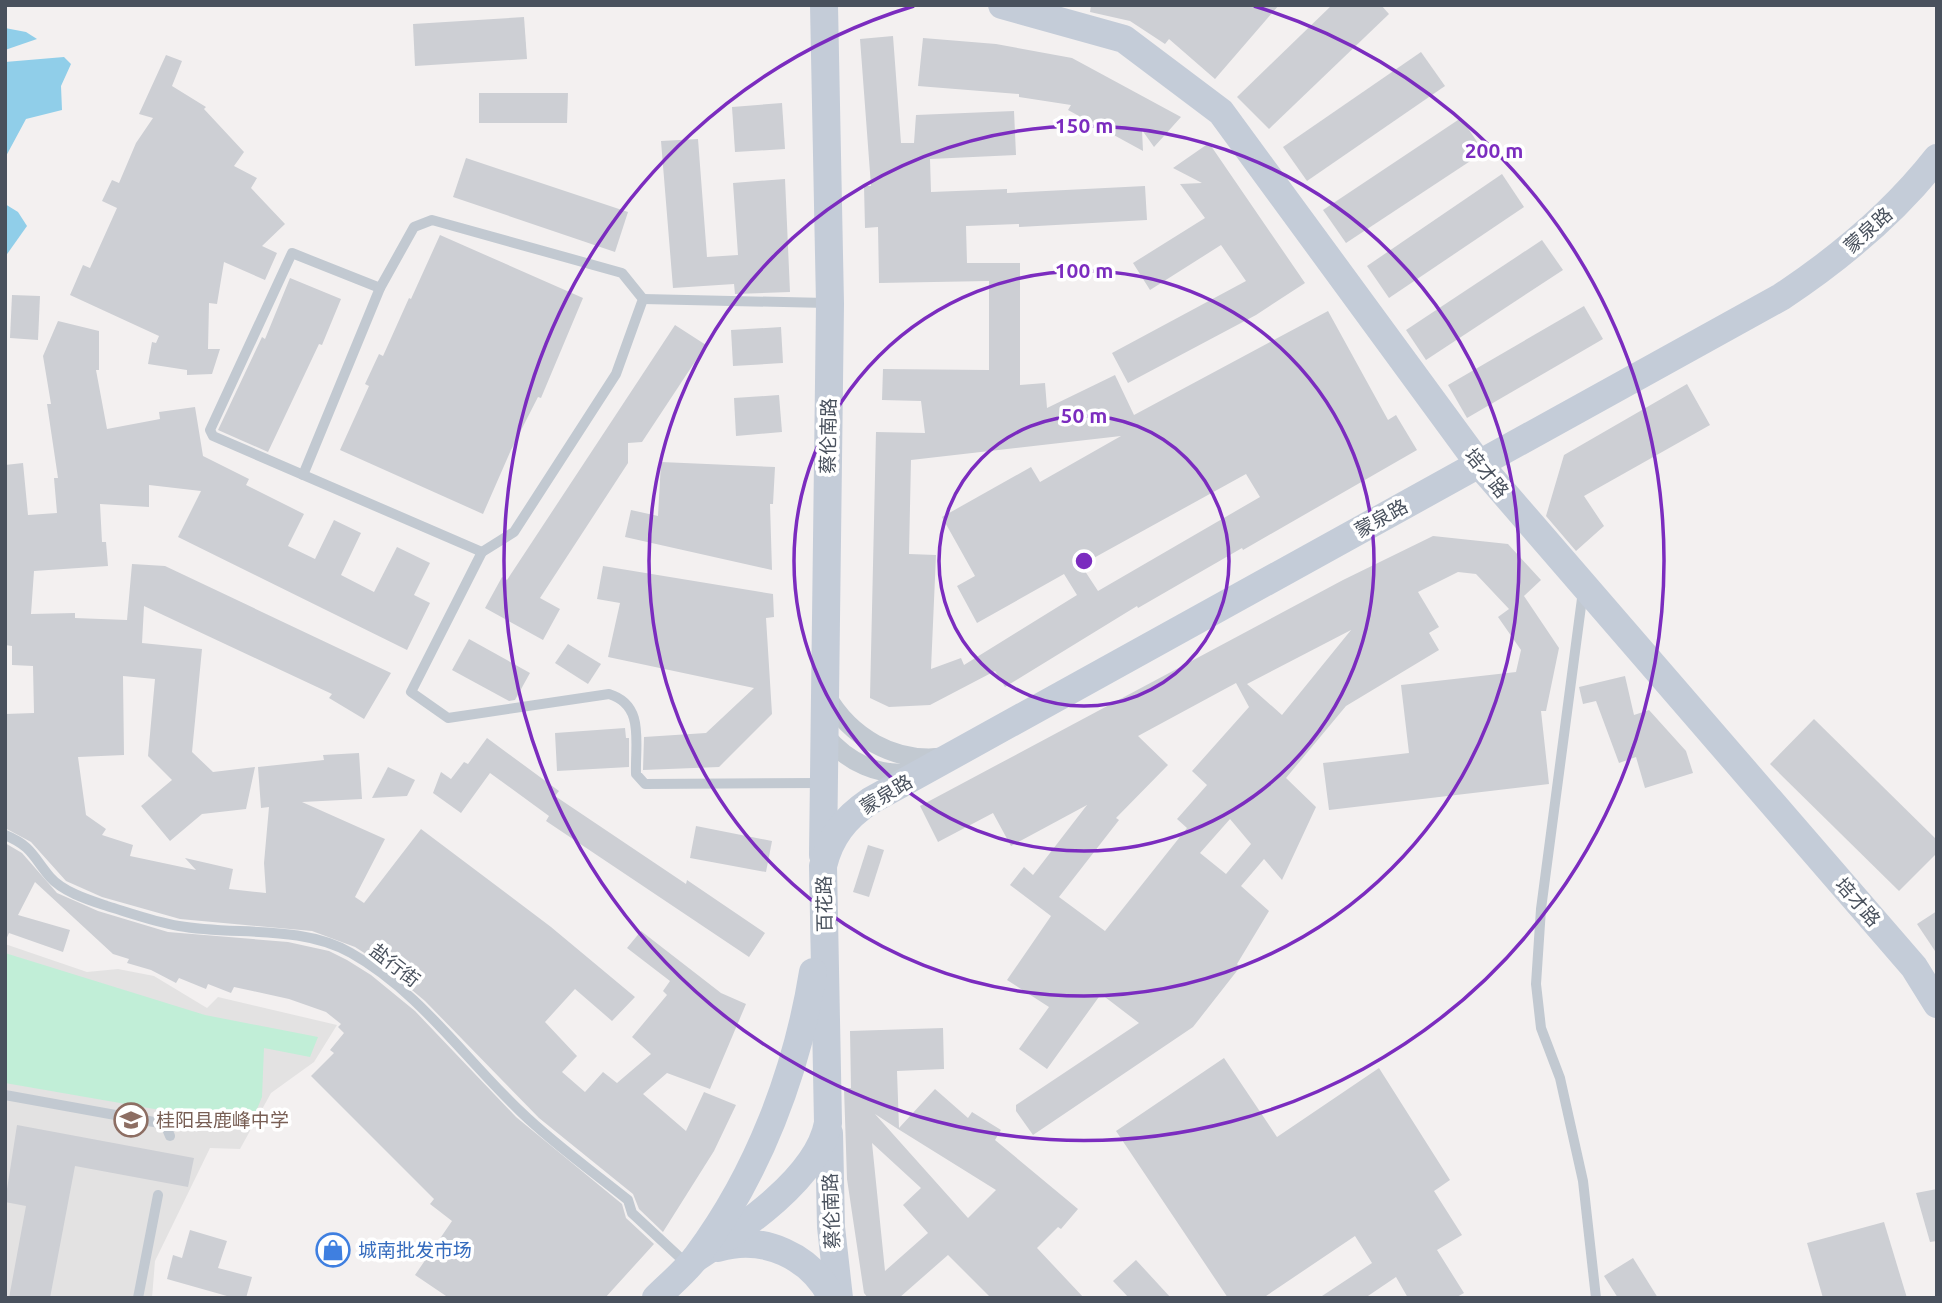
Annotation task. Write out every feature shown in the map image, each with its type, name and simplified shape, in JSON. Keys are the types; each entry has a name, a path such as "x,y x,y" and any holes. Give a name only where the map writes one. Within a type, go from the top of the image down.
{"main road":[{"name":"蔡伦南路","path":"823,866 830,303 824,5"},
{"name":"培才路","path":"1002,5 1124,39 1221,112 1479,464 1914,967 1937,1004"},
{"name":"蒙泉路","path":"823,866 831,842 846,820 870,801 1759,310 1814,275 1875,226 1937,158"},
{"name":"百花路","path":"656,1298 692,1262 750,1222 821,1148 828,1123 823,866"},
{"name":"百花路","path":"692,1262 740,1188 775,1113 789,1073 815,964 823,866"},
{"name":"蔡伦南路","path":"828,1123 831,1227 839,1298"},
{"name":"蔡伦南路","path":"692,1262 731,1245 769,1247 785,1251 812,1269 832,1298"}],"street":[{"path":"825,694 853,730 879,747 914,757 951,756"},
{"path":"825,735 844,754 868,768 897,774 925,771"}],"lane":[{"path":"303,475 380,288 414,227 432,220 622,273 643,299 830,303"},
{"path":"380,288 292,253 210,430 213,436 482,552"},
{"path":"643,299 616,374 514,532 482,552 411,692 448,718 609,694 624,699 634,710 636,774 645,784 824,783"},
{"path":"1584,586 1541,909 1536,984 1542,1028 1560,1078 1583,1181 1596,1298"},
{"name":"盐行街","path":"5,835 22,842 38,857 51,878 77,895 106,905 179,926 321,940 351,953 400,989 448,1034 521,1112 628,1200 632,1213 692,1262"},
{"path":"5,1095 164,1124 170,1136"},
{"path":"138,1298 158,1195"}],"shaded area":[{"name":"桂阳县鹿峰中学","path":"5,944 87,972 118,969 154,976 207,1008 218,997 337,1025 314,1062 271,1093 240,1149 210,1148 155,1261 152,1298 5,1298"}],"green space":[{"path":"5,953 205,1015 318,1037 310,1057 264,1048 262,1097 252,1121 189,1115 5,1083"}],"water":[{"path":"5,28 26,32 37,39 5,50"},
{"path":"64,57 71,64 61,86 62,110 26,119 5,158 5,62"},
{"path":"5,204 18,212 27,226 5,257"}],"building":[{"path":"1091,5 1279,5 1215,79 1169,39 1165,44 1130,21 1090,12"},
{"path":"1332,5 1381,5 1389,14 1269,129 1237,97"},
{"path":"524,17 527,59 415,66 413,24"},
{"path":"893,36 901,143 914,143 916,115 1014,111 1016,155 930,159 931,192 1007,189 1007,193 1145,186 1147,220 1019,227 1019,224 966,226 967,263 1020,263 1020,385 1045,383 1047,408 1115,375 1134,415 1328,311 1388,420 1396,415 1417,450 1243,550 1242,548 1138,608 1137,606 1005,687 995,671 930,705 889,707 870,698 876,432 925,433 921,401 882,400 883,369 989,370 989,281 879,283 878,227 865,228 864,186 871,186 860,39","holes":["1121,436 1040,482 1031,467 942,517 975,576 957,586 977,623 1064,574 1077,595 964,665 961,658 931,669 936,555 909,554 911,460","1246,474 1260,497 1098,591 1081,565"]},
{"path":"923,38 996,44 1072,58 1181,117 1154,147 1142,130 1143,151 1068,110 1071,105 1019,97 1019,94 918,86"},
{"path":"1421,52 1445,86 1307,181 1283,147"},
{"path":"166,55 182,61 172,86 206,107 204,109 244,152 234,166 257,178 251,188 285,224 262,246 277,253 265,280 224,262 217,304 209,303 208,349 220,349 212,374 187,375 187,370 148,364 152,342 156,343 159,336 70,295 83,265 90,268 117,208 102,201 112,180 119,183 136,143 153,118 139,114"},
{"path":"479,93 568,93 567,123 479,123"},
{"path":"782,103 785,149 735,152 732,107"},
{"path":"1461,118 1484,152 1346,243 1323,210"},
{"path":"698,139 707,257 738,255 733,183 785,179 790,292 735,294 734,284 673,288 661,141"},
{"path":"1209,143 1305,283 1256,315 1128,383 1112,353 1246,281 1221,245 1150,290 1133,263 1205,218 1180,184 1202,183 1173,168"},
{"path":"466,158 628,212 615,252 453,197"},
{"path":"1502,174 1524,207 1389,298 1367,266"},
{"path":"440,235 583,298 541,398 538,397 511,450 483,514 340,450 369,386 365,384 379,354 383,356"},
{"path":"1542,240 1563,270 1426,360 1406,330"},
{"path":"290,278 341,299 322,345 319,344 268,452 218,430 262,337 265,339"},
{"path":"12,295 40,296 38,340 10,338"},
{"path":"1584,306 1603,339 1467,418 1448,385"},
{"path":"58,321 99,331 99,370 96,370 107,429 160,419 159,412 195,407 203,456 249,479 246,485 304,514 288,546 315,559 334,520 361,533 341,575 374,592 397,547 430,563 414,595 430,603 407,650 178,537 201,491 149,485 149,507 100,504 102,542 106,542 108,566 34,571 31,614 75,613 75,618 127,620 132,564 165,566 391,673 364,719 329,698 332,694 144,606 142,643 202,649 192,752 213,772 255,767 246,809 202,814 170,841 141,806 172,780 148,756 155,679 123,676 124,755 78,757 86,815 106,829 102,835 133,845 130,856 196,870 185,858 233,869 229,889 266,893 264,863 269,807 261,808 258,767 324,760 323,755 359,753 362,799 302,802 385,839 355,897 364,903 421,829 551,927 635,997 612,1021 575,989 545,1022 577,1056 562,1072 585,1092 603,1072 617,1083 651,1054 632,1037 667,995 663,991 670,981 627,948 641,931 721,993 746,1004 710,1089 667,1073 643,1094 686,1131 704,1092 736,1105 714,1151 663,1232 639,1209 633,1194 539,1118 425,1001 380,963 355,947 312,931 180,919 102,897 66,881 31,842 5,828 5,714 34,713 33,666 12,665 12,646 5,645 5,465 23,463 28,515 57,513 54,478 58,478 43,356"},
{"path":"675,325 706,345 642,442 628,443 628,463 540,598 560,609 543,640 485,608 502,577 507,580"},
{"path":"781,327 783,363 733,366 731,330"},
{"path":"1687,384 1710,425 1584,496 1604,526 1576,551 1546,516 1564,455"},
{"path":"779,395 782,432 736,436 734,398"},
{"path":"661,462 775,467 773,504 770,504 772,570 625,537 631,510 658,516"},
{"path":"1433,536 1508,544 1541,580 1524,596 1559,648 1546,711 1541,711 1549,784 1329,810 1323,763 1409,753 1401,685 1516,672 1521,650 1498,617 1509,609 1476,574 1458,572 1418,592 1439,627 1429,633 1439,650 1346,706 1286,778 1316,807 1282,880 1264,859 1241,886 1269,911 1237,964 1240,967 1193,1027 1033,1135 1016,1111 1016,1105 1139,1023 1101,994 1047,1069 1019,1049 1049,1007 1007,980 1051,916 1010,885 1024,867 1033,875 1087,805 1011,846 993,813 938,842 920,806 1343,580","holes":["1351,630 1282,715 1247,684","1236,683 1249,707 1192,771 1207,785 1177,819 1187,828 1105,931 1059,897 1119,820 1116,818 1168,765 1138,736","1230,819 1251,844 1226,874 1200,853"]},
{"path":"603,566 773,594 774,617 766,618 772,714 719,767 643,770 644,737 706,733 754,688 608,657 620,603 597,599"},
{"path":"469,639 530,673 515,700 509,701 452,670"},
{"path":"568,644 601,664 588,684 555,663"},
{"path":"1625,676 1634,715 1649,710 1686,751 1693,773 1645,788 1636,757 1619,763 1596,701 1583,704 1579,687"},
{"path":"1814,719 1937,840 1937,853 1899,891 1770,764"},
{"path":"625,728 626,738 629,738 629,767 557,771 555,733"},
{"path":"487,738 559,791 555,796 686,884 687,880 765,933 749,957 546,821 549,816 490,773 461,813 433,793 441,772 451,779 464,762 468,764"},
{"path":"388,767 415,780 407,796 372,798"},
{"path":"696,826 772,841 766,872 690,858"},
{"path":"5,843 22,853 57,893 98,911 168,932 288,942 329,951 347,960 371,975 415,1011 516,1117 622,1204 626,1218 654,1244 605,1298 449,1298 415,1275 452,1221 430,1204 434,1199 311,1076 334,1053 330,1050 344,1033 338,1027 341,1024 326,1012 289,999 234,987 231,993 208,984 206,989 179,978 176,983 151,970 127,963 129,959 113,954 35,882 18,915 70,930 63,952 9,933 5,942"},
{"path":"868,845 884,850 869,897 853,892"},
{"path":"1937,911 1937,954 1917,924"},
{"path":"943,1028 944,1069 897,1071 899,1128 935,1089 968,1118 972,1112 1001,1130 995,1140 1078,1209 1061,1229 1058,1227 1037,1248 1084,1298 991,1298 948,1255 899,1298 868,1298 864,1293 847,1179 844,1088 851,1088 850,1031","holes":["875,1114 898,1129 996,1190 968,1218","872,1143 921,1188 903,1205 928,1233 885,1271"]},
{"path":"1224,1058 1277,1137 1379,1068 1450,1180 1434,1191 1462,1235 1437,1250 1464,1293 1455,1298 1408,1298 1396,1277 1365,1298 1319,1298 1372,1263 1355,1236 1263,1298 1228,1298 1116,1131"},
{"path":"17,1125 194,1158 188,1187 75,1166 50,1298 9,1298 26,1206 5,1202"},
{"path":"1937,1189 1937,1241 1930,1242 1916,1193"},
{"path":"1884,1222 1907,1298 1823,1298 1807,1243"},
{"path":"190,1230 227,1241 218,1268 252,1277 246,1298 234,1298 167,1279 173,1255 182,1258"},
{"path":"1633,1258 1658,1298 1618,1298 1604,1276"},
{"path":"1136,1260 1171,1298 1129,1298 1113,1281"}],"place":[{"name":"桂阳县鹿峰中学","path":"131,1120"},
{"name":"城南批发市场","path":"333,1250"}]}
